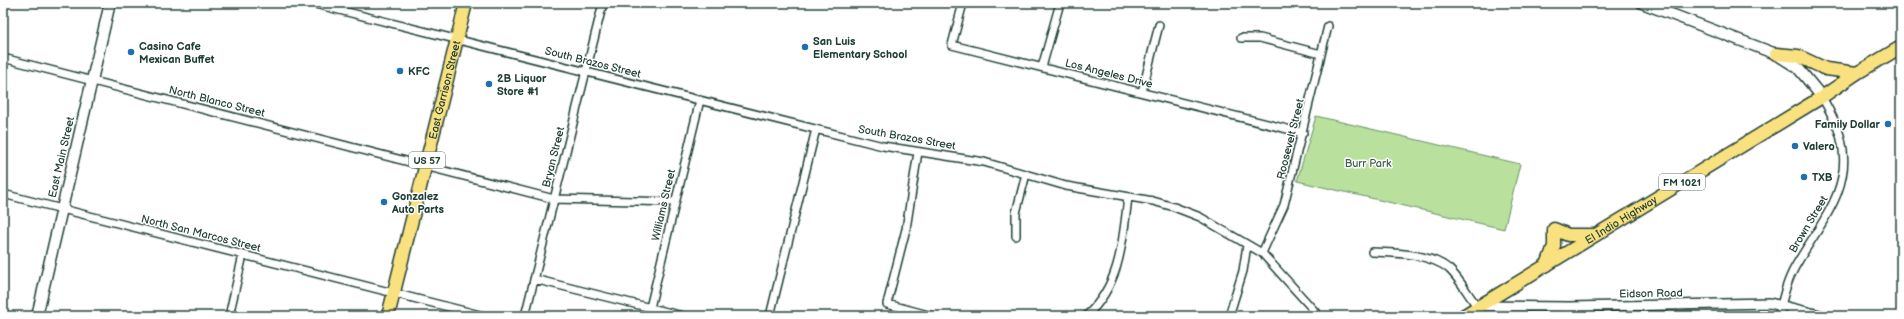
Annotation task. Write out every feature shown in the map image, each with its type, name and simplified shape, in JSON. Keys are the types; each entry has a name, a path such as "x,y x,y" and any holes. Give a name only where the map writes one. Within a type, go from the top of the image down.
{"main road":[{"name":"East Main Street","path":"37,316 110,3"},
{"name":"East Garrison Street","path":"388,316 458,41 466,3"},
{"path":"1642,3 1776,54 1798,68 1822,97"},
{"name":"El Indio Highway","path":"1463,316 1477,306 1547,265 1822,97 1857,73 1901,47"},
{"path":"1776,54 1798,56 1826,69 1857,73"},
{"path":"1547,265 1554,246 1554,229 1568,235 1596,235"}],"street":[{"name":"South Brazos Street","path":"311,3 458,41 585,71 883,146 984,162 1066,186 1174,207 1200,217 1262,254 1319,316"},
{"name":"Bryan Street","path":"525,316 602,3"},
{"name":"Los Angeles Drive","path":"963,3 952,45 1303,132"},
{"path":"1042,67 1060,3"},
{"path":"1142,92 1159,25"},
{"name":"Roosevelt Street","path":"1262,254 1284,205 1328,26"},
{"path":"1241,38 1260,38 1321,54"},
{"name":"North Blanco Street","path":"3,58 554,199 675,202"},
{"name":"Brown Street","path":"1779,316 1781,305 1794,268 1828,215 1840,190 1844,170 1841,138 1822,97"},
{"name":"Williams Street","path":"648,316 700,100"},
{"path":"770,316 816,129"},
{"path":"918,152 906,230 887,304 932,316"},
{"path":"1016,236 1016,213 1026,174"},
{"name":"North San Marcos Street","path":"3,194 484,316"},
{"path":"1086,316 1093,310 1114,276 1123,247 1128,197"},
{"path":"1229,316 1243,271 1247,245"},
{"path":"1372,252 1396,253 1423,257 1449,269 1477,306"},
{"path":"229,316 243,255"},
{"path":"534,279 683,316"},
{"name":"Eidson Road","path":"1477,306 1569,306 1770,302 1824,316"},
{"path":"1567,316 1569,306"}],"green space":[{"name":"Burr Park","path":"1316,116 1520,164 1504,229 1297,181"}],"place":[{"name":"San Luis Elementary School","path":"805,47"},
{"name":"Casino Cafe Mexican Buffet","path":"131,52"},
{"name":"KFC","path":"400,71"},
{"name":"2B Liquor Store #1","path":"489,84"},
{"name":"Family Dollar","path":"1888,124"},
{"name":"Valero","path":"1795,146"},
{"name":"TXB","path":"1804,177"},
{"name":"Gonzalez Auto Parts","path":"384,202"}]}
